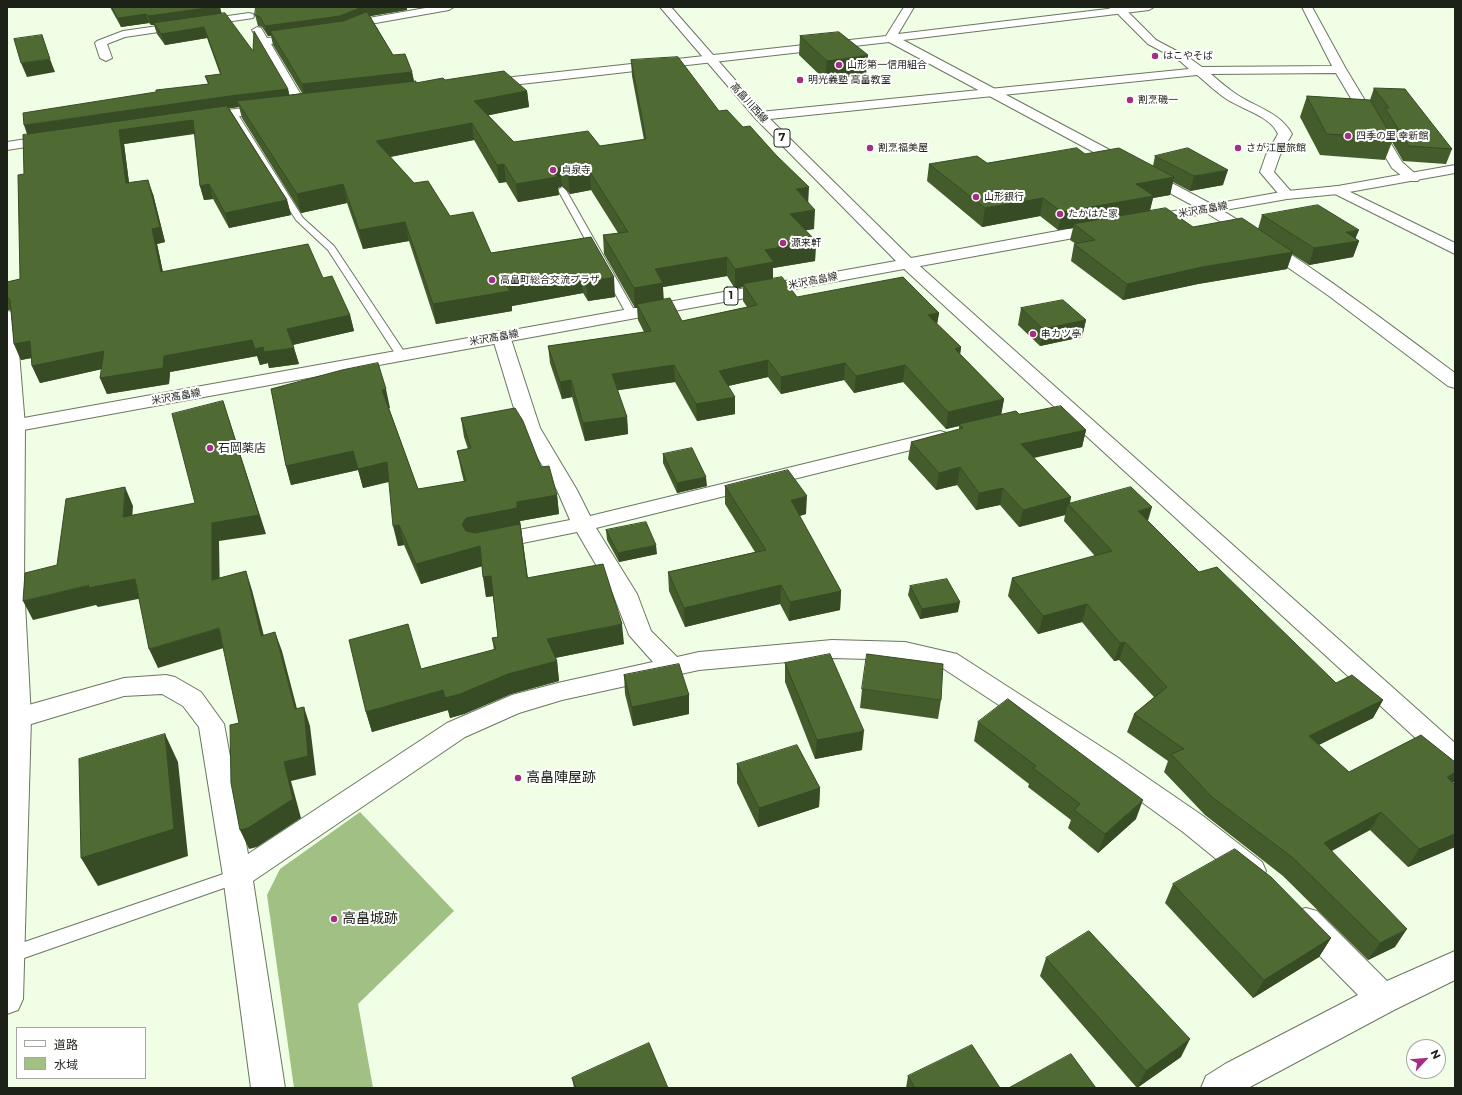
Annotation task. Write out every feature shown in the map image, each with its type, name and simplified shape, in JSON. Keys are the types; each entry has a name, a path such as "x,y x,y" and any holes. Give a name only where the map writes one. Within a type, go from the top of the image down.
{"street":[{"path":"338,33 346,31 367,21 449,7"},
{"name":"高畠川西線","path":"665,7 760,116 907,263 1455,760"},
{"path":"890,38 909,7"},
{"path":"474,86 890,38 1121,8 1149,7"},
{"path":"1307,7 1340,69 1397,165 1413,178"},
{"path":"1121,8 1152,42 1184,59 1232,97 1272,119 1282,128 1284,134 1273,155 1267,172 1287,195"},
{"path":"106,58 101,43 123,34 248,12 263,42 301,105"},
{"path":"263,42 316,36"},
{"path":"890,38 1210,209 1261,239 1326,284 1455,382"},
{"path":"760,116 1199,71 1340,69"},
{"path":"186,120 233,113 316,104"},
{"path":"7,146 69,137"},
{"name":"米沢高畠線","path":"11,427 402,356 501,336 632,315 1124,224 1287,195 1338,190 1413,178 1455,169"},
{"path":"1338,190 1455,249"},
{"path":"7,316 11,427 10,585 18,718 7,999"},
{"path":"501,336 530,428 567,490 584,524 625,594 641,635 671,666"},
{"path":"1043,413 1066,408"},
{"path":"478,544 584,524 960,432"},
{"path":"238,876 456,730 512,705 562,691 699,661 832,649 905,651 948,660 1108,764 1193,824 1281,895 1383,999"},
{"path":"18,718 124,688 166,684 192,699 211,724 238,876 268,1088"},
{"path":"1218,1088 1237,1076 1383,999 1455,965"}],"lane":[{"path":"233,113 300,220 331,248 402,356"},
{"path":"562,190 632,315"},
{"path":"9,956 238,876"}],"water":[{"path":"360,812 454,911 358,1004 373,1088 294,1088 267,895 280,869"}],"building":[{"path":"112,7 215,7 148,16 146,14 118,18"},
{"path":"256,7 362,7 340,16 265,26 260,17 255,15"},
{"path":"367,12 393,55 405,54 412,72 302,84 270,31 343,21"},
{"path":"225,13 253,51 254,31 288,89 24,125 23,113 156,92 156,90 209,84 205,76 221,74 204,27 161,34 154,23"},
{"path":"839,32 868,55 827,61 800,36"},
{"path":"42,35 50,59 21,63 14,39"},
{"path":"678,57 719,111 727,110 743,127 750,126 776,155 809,187 796,189 815,210 790,214 816,241 765,250 774,262 735,269 727,257 655,269 663,283 634,288 603,235 628,232 590,172 568,175 560,167 555,172 557,177 516,184 504,164 497,165 472,123 376,141 414,183 428,181 450,216 473,212 491,253 591,237 614,277 586,282 581,273 507,286 510,291 433,304 405,222 359,230 343,184 297,194 237,101 416,81 416,83 443,78 445,80 504,71 527,91 474,101 514,142 588,131 600,146 646,139 631,60"},
{"path":"1374,88 1405,89 1452,149 1409,146 1385,108 1389,108"},
{"path":"1307,96 1370,100 1393,138 1327,134"},
{"path":"227,106 287,200 225,213 209,184 200,186 193,120 119,130 126,183 148,180 160,227 152,229 161,272 308,244 323,278 332,276 350,315 287,329 294,348 264,352 263,347 255,349 252,340 164,356 163,368 100,378 104,351 32,366 30,341 14,344 10,300 7,296 7,282 20,279 18,175 24,174 23,135"},
{"path":"1077,148 1085,154 1119,148 1174,177 1136,184 1154,196 1062,212 1043,198 985,208 929,164 977,156 987,163"},
{"path":"1188,148 1228,170 1194,176 1155,156"},
{"path":"1318,205 1359,230 1346,232 1359,241 1314,248 1262,215"},
{"path":"1166,208 1193,227 1242,218 1293,252 1202,267 1127,284 1074,244 1095,240 1074,224"},
{"path":"782,277 797,297 903,277 939,313 928,315 961,347 955,349 1004,399 948,412 905,365 856,376 845,363 781,377 768,360 719,371 735,397 696,404 674,365 612,374 627,417 583,423 571,380 560,382 548,346 651,331 637,304 670,298 682,321 757,305 743,284"},
{"path":"1063,300 1086,320 1043,329 1021,308"},
{"path":"378,363 386,389 382,390 418,489 466,481 457,451 471,448 461,418 515,408 523,421 541,467 549,466 557,495 517,502 517,508 466,518 462,525 466,531 475,533 520,524 527,578 603,564 622,624 547,639 557,661 508,674 460,694 445,698 443,690 366,712 349,640 408,624 421,669 496,649 492,638 498,637 491,576 483,577 480,546 416,564 399,525 393,526 387,462 358,469 353,451 286,466 271,389 342,370"},
{"path":"223,401 259,515 212,523 212,580 246,571 261,636 275,632 295,709 304,707 308,756 284,762 293,799 248,828 240,830 231,783 230,725 239,723 219,628 149,649 135,579 88,588 89,585 23,601 25,573 57,565 66,499 125,487 123,517 195,503 172,414"},
{"path":"1061,406 1086,430 1021,444 1071,497 1023,510 1003,488 979,493 960,467 939,473 911,442 963,428 959,424 1016,411 1019,414"},
{"path":"692,448 706,477 677,483 663,454"},
{"path":"788,470 807,496 791,500 841,591 790,602 781,585 684,608 668,572 766,550 725,486"},
{"path":"1131,487 1152,507 1138,511 1199,572 1217,567 1336,683 1352,675 1383,700 1309,736 1349,772 1421,735 1455,762 1455,772 1447,777 1455,785 1455,834 1419,849 1381,812 1324,843 1407,929 1380,943 1293,858 1212,797 1171,754 1184,749 1134,714 1167,687 1125,642 1120,643 1087,604 1043,616 1012,578 1112,551 1068,504"},
{"path":"646,522 656,545 618,553 606,530"},
{"path":"947,579 960,602 922,609 910,586"},
{"path":"830,654 864,731 817,740 785,663"},
{"path":"867,654 943,664 941,700 862,689"},
{"path":"679,664 689,695 632,707 624,675"},
{"path":"1008,699 1143,800 1105,834 1074,810 1080,804 1033,768 1036,766 978,722"},
{"path":"165,734 174,829 81,858 79,759"},
{"path":"797,745 820,788 759,808 737,764"},
{"path":"1235,849 1271,877 1331,938 1264,980 1173,884"},
{"path":"1089,931 1190,1039 1146,1071 1046,958"},
{"path":"649,1043 668,1088 576,1088 572,1078"},
{"path":"972,1045 1000,1088 915,1088 908,1076"},
{"path":"1071,1054 1096,1088 1009,1088"}],"place":[{"name":"はこやそば","path":"1155,56"},
{"name":"山形第一信用組合","path":"839,65"},
{"name":"明光義塾 高畠教室","path":"800,80"},
{"name":"割烹磯一","path":"1130,100"},
{"name":"四季の里 幸新館","path":"1348,136"},
{"name":"割烹福美屋","path":"870,148"},
{"name":"さが江屋旅館","path":"1238,148"},
{"name":"貞泉寺","path":"553,170"},
{"name":"山形銀行","path":"976,197"},
{"name":"たかはた家","path":"1060,214"},
{"name":"源来軒","path":"783,243"},
{"name":"高畠町総合交流プラザ","path":"492,280"},
{"name":"串カツ亭","path":"1033,334"},
{"name":"石岡薬店","path":"210,448"},
{"name":"高畠陣屋跡","path":"518,778"},
{"name":"高畠城跡","path":"334,919"}]}
